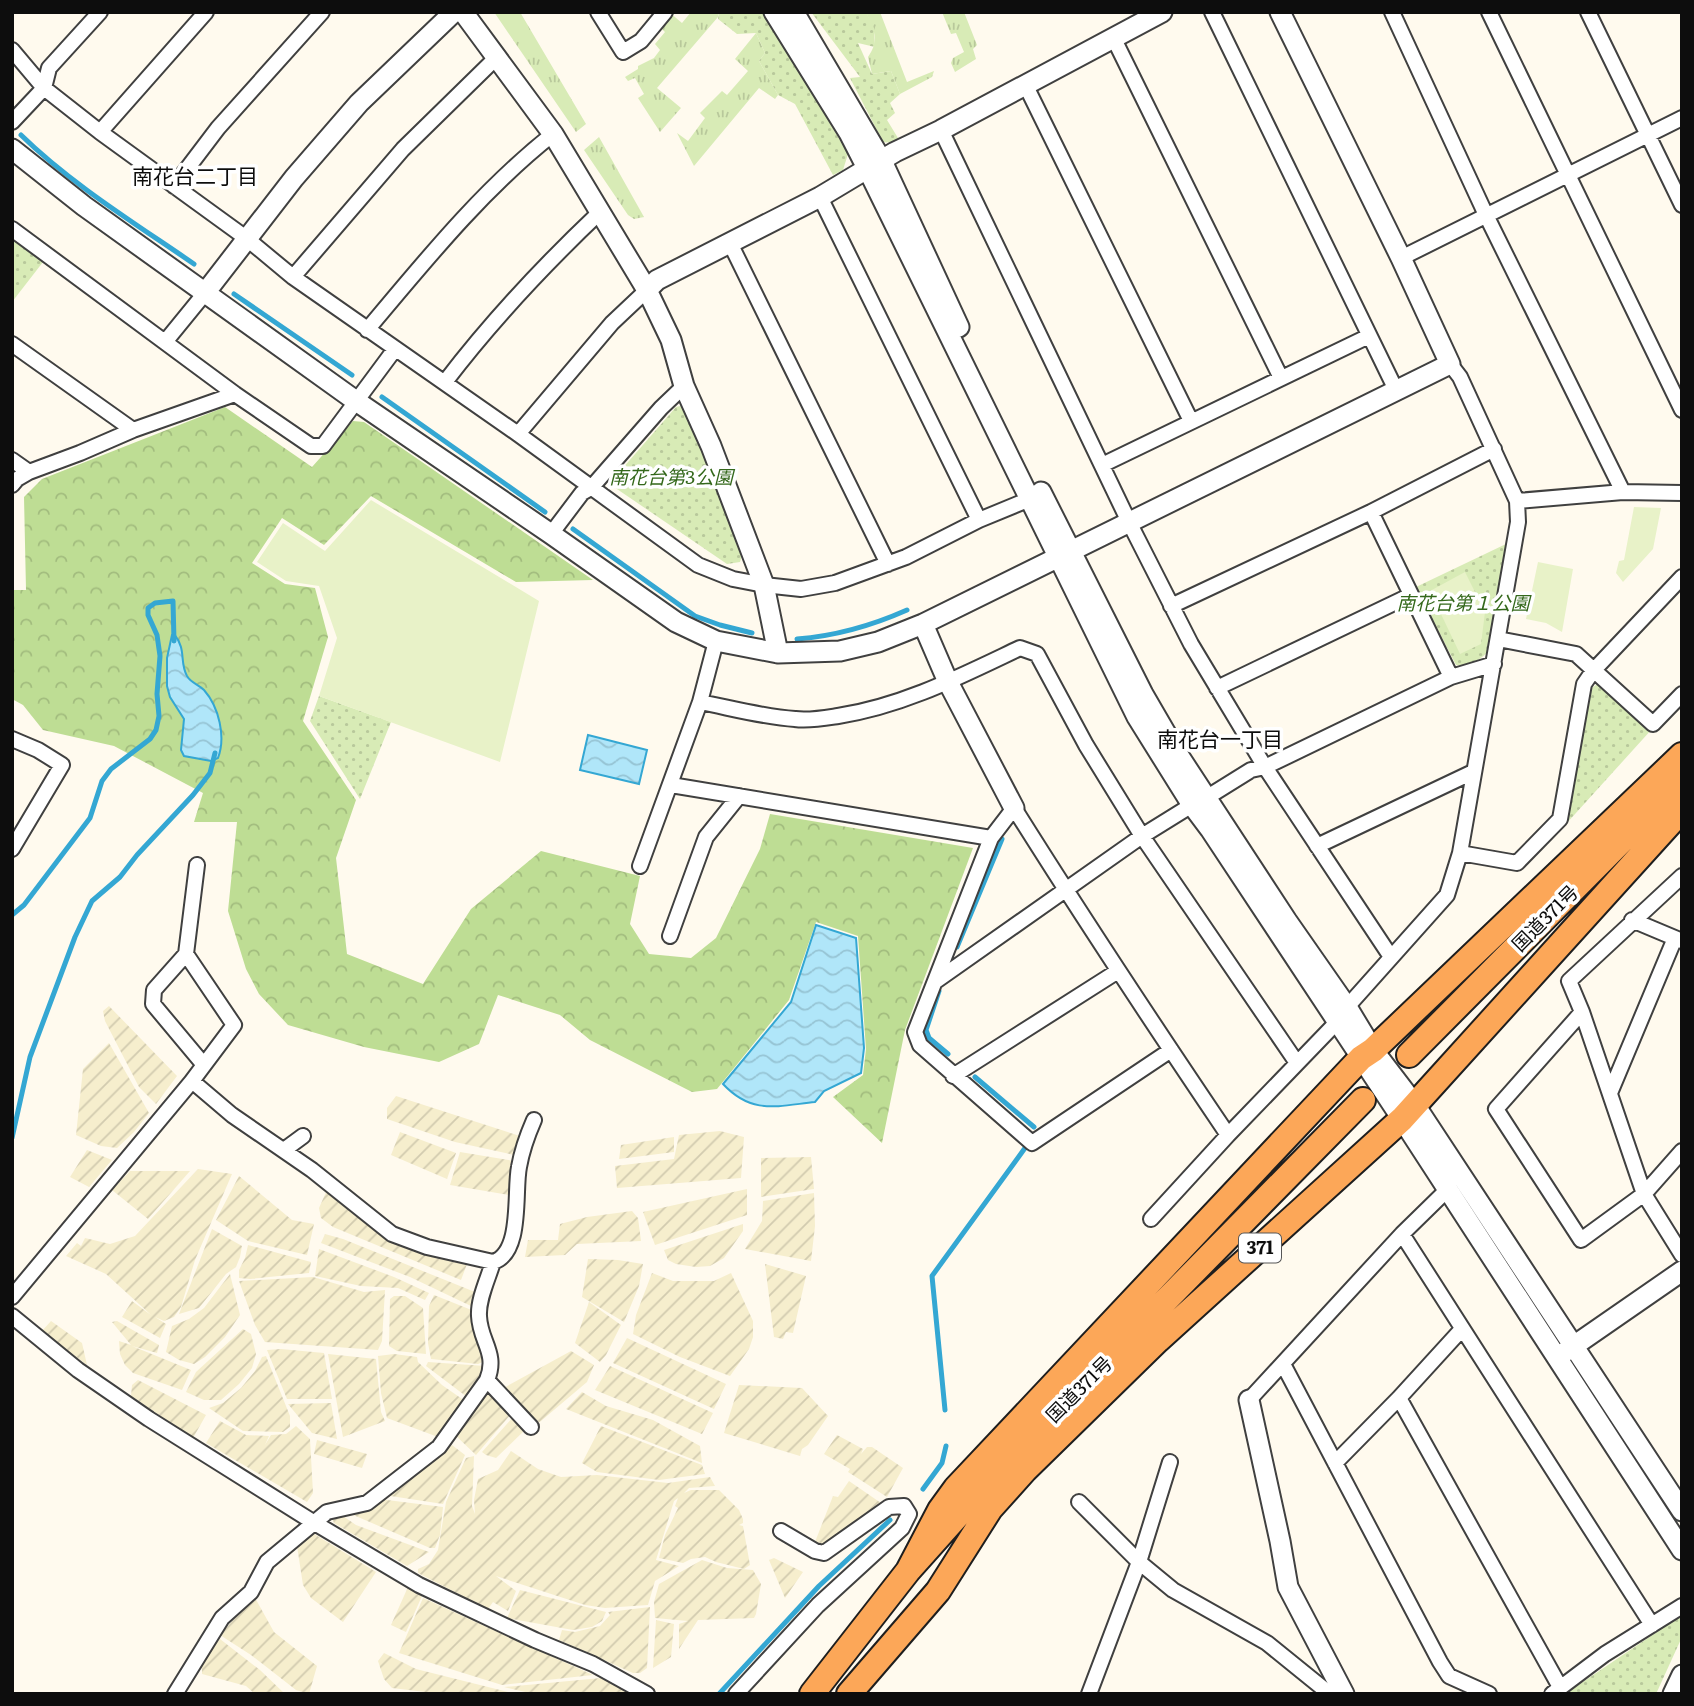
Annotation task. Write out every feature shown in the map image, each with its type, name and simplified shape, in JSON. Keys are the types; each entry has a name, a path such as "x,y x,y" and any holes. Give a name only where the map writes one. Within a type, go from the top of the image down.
{"highway":[{"name":"371","path":"804,1689 956,1488 1367,1054 1682,755"},
{"name":"国道371号","path":"1409,1055 1682,780"},
{"name":"371","path":"849,1694 938,1591 990,1509 1025,1470 1158,1340 1408,1112 1682,810"},
{"name":"国道371号","path":"804,1689 866,1623 908,1571 976,1496 1363,1100"},
{"name":"371","path":"839,1694 947,1552 976,1496"},
{"name":"371","path":"908,1571 940,1510"}],"street":[{"path":"12,122 44,88 49,68 100,12"},
{"path":"100,132 206,12"},
{"path":"174,186 225,120 322,12"},
{"path":"165,342 246,238 359,103 454,12"},
{"path":"463,12 553,134 648,290 671,340 684,386 711,446 764,585 778,653"},
{"path":"598,12 623,51 641,41 665,12"},
{"path":"774,12 849,133 875,165 1030,499 1143,694 1199,801 1347,1018 1367,1054 1573,1346 1682,1511"},
{"path":"794,12 964,338 1064,554"},
{"path":"518,434 612,323 657,280 820,197 1162,12"},
{"path":"1212,12 1396,390"},
{"path":"1151,1219 1297,1063 1347,1018 1391,957 1447,895 1460,853 1518,522 1517,501 1494,449 1460,377 1450,364 1280,12"},
{"path":"1391,12 1486,215 1623,492"},
{"path":"1489,12 1682,410"},
{"path":"1588,12 1682,205"},
{"path":"1114,37 1281,378"},
{"path":"12,50 44,88 246,238 293,277 518,434 698,565 733,579 764,585 801,589 835,583 888,564 979,520 1030,499"},
{"path":"293,277 403,149 498,56"},
{"path":"1025,84 1191,421"},
{"path":"1401,258 1682,118"},
{"path":"941,130 1171,606 1265,767 1391,957"},
{"path":"367,330 469,211 516,163 553,134"},
{"path":"12,149 83,206 356,401 677,622 716,641 778,653 840,651 878,642 923,624 1450,364"},
{"path":"820,197 979,520"},
{"path":"444,383 481,335 537,272 600,212"},
{"path":"12,229 234,394 311,446 323,446 395,349"},
{"path":"730,243 888,564"},
{"path":"1102,465 1369,336"},
{"path":"12,344 133,430"},
{"path":"551,534 582,493 591,488 661,408 684,386"},
{"path":"12,485 29,472 133,430 234,394"},
{"path":"1171,606 1371,512 1494,449"},
{"path":"12,460 29,472"},
{"path":"1517,501 1623,492 1682,493"},
{"path":"1371,512 1451,677"},
{"path":"1460,853 1517,863 1560,819 1584,684 1593,671 1682,577"},
{"path":"1217,688 1411,596"},
{"path":"923,624 948,682 1014,808 1118,971 1228,1135"},
{"path":"1498,639 1576,654 1653,724 1682,694"},
{"path":"640,866 700,702 716,641"},
{"path":"700,702 797,720 822,718 864,712 902,701 1020,648 1037,654 1086,745 1142,836 1297,1063"},
{"path":"935,982 1142,836 1251,770 1265,767 1451,677 1494,664"},
{"path":"12,739 38,750 62,765 18,828 12,849"},
{"path":"1317,846 1473,772"},
{"path":"671,785 991,838"},
{"path":"670,936 706,837 739,796"},
{"path":"1014,808 991,838 915,1032 919,1045 1032,1143 1171,1050"},
{"path":"197,865 186,954 154,990 153,1004 204,1065"},
{"path":"1682,876 1569,981 1644,1194 1682,1255"},
{"path":"1610,1093 1678,939 1632,920"},
{"path":"12,1297 192,1081 234,1025 186,954"},
{"path":"954,1076 1118,971"},
{"path":"1582,1013 1496,1109 1581,1240 1644,1194 1682,1151"},
{"path":"192,1081 232,1115 284,1150 392,1234 427,1247 493,1262 506,1252 514,1230 518,1170 524,1144 534,1120"},
{"path":"1408,1112 1447,1190 1682,1550"},
{"path":"284,1150 303,1136"},
{"path":"1344,1694 1288,1587 1249,1400 1402,1234 1447,1190"},
{"path":"1402,1234 1651,1625"},
{"path":"175,1694 222,1618 251,1592 267,1562 327,1512 367,1503 439,1447 488,1380 492,1362 480,1330 478,1312 493,1262"},
{"path":"1556,1358 1682,1271"},
{"path":"12,1316 78,1370 149,1419 313,1522 431,1591 593,1664 646,1694"},
{"path":"1335,1463 1462,1329"},
{"path":"1283,1364 1440,1662 1449,1676 1489,1694"},
{"path":"488,1380 531,1427"},
{"path":"1399,1398 1556,1690 1605,1654 1682,1606"},
{"path":"1089,1694 1139,1562 1170,1462"},
{"path":"1079,1502 1139,1562 1173,1590 1267,1643 1330,1694"},
{"path":"736,1694 818,1605 902,1528 909,1514 904,1506 889,1507 824,1553 815,1551 781,1531"},
{"path":"1673,1694 1682,1675"}],"shaded area":[{"path":"109,1006 177,1076 156,1104 139,1087 105,1021 103,1011"},
{"path":"109,1043 149,1113 117,1148 101,1146 76,1135 83,1069"},
{"path":"396,1096 520,1136 514,1155 455,1142 387,1119 387,1108"},
{"path":"720,1131 744,1137 741,1178 617,1188 615,1166 674,1159 679,1135"},
{"path":"400,1132 456,1153 447,1179 391,1155"},
{"path":"674,1137 674,1152 619,1159 621,1145"},
{"path":"87,1150 112,1160 89,1187 70,1177"},
{"path":"460,1152 514,1161 509,1195 450,1185"},
{"path":"811,1157 814,1189 761,1197 761,1158"},
{"path":"198,1169 232,1174 195,1260 181,1307 174,1317 164,1321 155,1317 166,1324 160,1338 122,1317 132,1301 151,1315 106,1274 66,1256 77,1243 81,1246 85,1238 110,1244 135,1236"},
{"path":"130,1171 190,1171 148,1219 112,1190"},
{"path":"239,1176 292,1220 314,1224 307,1255 248,1241 216,1220"},
{"path":"747,1189 747,1215 655,1245 643,1212"},
{"path":"327,1190 429,1254 467,1264 461,1280 333,1227 321,1218 319,1208"},
{"path":"814,1193 815,1226 811,1261 745,1249 762,1221 763,1201"},
{"path":"632,1211 638,1218 641,1241 577,1244 565,1255 525,1257 528,1240 558,1240 560,1224"},
{"path":"743,1224 743,1231 724,1258 710,1266 696,1267 668,1260 664,1250"},
{"path":"212,1229 242,1246 240,1257 236,1267 226,1274 199,1308 179,1314"},
{"path":"325,1234 475,1292 471,1306 410,1277 321,1243"},
{"path":"248,1245 311,1262 309,1273 239,1278 239,1270"},
{"path":"319,1249 429,1293 425,1300 398,1288 361,1286 315,1276"},
{"path":"588,1259 643,1264 639,1286 624,1322 582,1297"},
{"path":"765,1264 806,1276 793,1333 786,1332 783,1339 774,1337"},
{"path":"652,1273 673,1281 714,1281 731,1273 753,1321 753,1337 749,1349 730,1376 680,1357 633,1334 636,1315"},
{"path":"230,1274 240,1315 225,1337 194,1364 179,1360 166,1352 172,1326 189,1319 204,1308"},
{"path":"313,1277 364,1292 385,1290 382,1341 378,1350 265,1342 255,1325 239,1281"},
{"path":"434,1295 474,1311 487,1360 478,1364 431,1359 428,1343 429,1306"},
{"path":"394,1296 405,1296 423,1308 426,1354 397,1351 389,1346 390,1299"},
{"path":"589,1302 621,1325 600,1362 575,1343"},
{"path":"51,1321 82,1343 87,1365 42,1331"},
{"path":"117,1321 159,1345 157,1353 132,1346 191,1370 182,1390 133,1373 125,1365 120,1354 119,1341 131,1345 112,1322"},
{"path":"243,1329 251,1334 256,1354 252,1368 239,1384 221,1400 204,1400 186,1392 196,1372"},
{"path":"627,1338 726,1384 714,1409 613,1363"},
{"path":"267,1350 324,1353 332,1399 287,1399"},
{"path":"571,1351 594,1365 587,1382 535,1426 500,1390"},
{"path":"328,1354 376,1359 381,1412 385,1421 343,1437"},
{"path":"394,1354 417,1357 418,1362 442,1385 465,1401 438,1437 387,1418 381,1393 378,1356"},
{"path":"266,1356 290,1416 290,1427 283,1432 243,1431 209,1408 223,1403 241,1388 262,1357"},
{"path":"428,1362 485,1366 480,1383 467,1397 426,1366"},
{"path":"610,1366 713,1413 702,1434 595,1390"},
{"path":"138,1380 206,1415 193,1438 131,1396 132,1385"},
{"path":"739,1385 802,1388 828,1416 808,1445 802,1449 800,1456 724,1433"},
{"path":"488,1390 511,1414 476,1455 454,1434"},
{"path":"582,1392 606,1406 653,1420 700,1446 702,1463 566,1409"},
{"path":"331,1403 337,1439 312,1433 288,1404"},
{"path":"513,1417 526,1429 496,1458 482,1452"},
{"path":"220,1421 246,1435 269,1436 265,1445 271,1435 286,1434 296,1426 310,1439 313,1493 307,1502 206,1443"},
{"path":"601,1426 702,1465 705,1474 659,1480 597,1472 582,1463"},
{"path":"837,1435 863,1449 861,1454 867,1447 872,1447 903,1468 887,1497 848,1472 850,1469 824,1454"},
{"path":"317,1440 367,1454 362,1468 314,1454"},
{"path":"452,1445 465,1455 443,1504 384,1495"},
{"path":"511,1451 538,1469 561,1477 597,1475 668,1483 710,1477 715,1486 689,1488 684,1493 691,1490 719,1490 739,1510 743,1523 739,1525 743,1526 750,1565 744,1569 705,1557 683,1563 659,1558 665,1535 678,1508 675,1506 678,1498 674,1501 656,1560 679,1566 655,1581 648,1605 605,1608 585,1605 496,1576 516,1591 508,1611 493,1602 488,1609 418,1573 418,1569 429,1564 438,1550 446,1502 466,1458 474,1456 472,1506 475,1514 474,1500 478,1479 498,1470"},
{"path":"849,1481 881,1503 854,1526 825,1545 817,1545 815,1542 833,1496 838,1497"},
{"path":"379,1499 443,1507 440,1535 435,1548 351,1514"},
{"path":"343,1516 356,1525 429,1552 407,1566 334,1523 332,1518"},
{"path":"311,1532 376,1572 343,1622 311,1598 303,1585 297,1546"},
{"path":"774,1558 803,1572 785,1598 769,1560"},
{"path":"702,1560 727,1568 753,1570 761,1584 756,1614 754,1618 698,1620 679,1649 679,1624 688,1621 655,1618 654,1602 659,1584"},
{"path":"408,1587 422,1596 406,1632 391,1625"},
{"path":"520,1590 606,1612 602,1621 592,1627 573,1630 507,1618"},
{"path":"254,1596 274,1632 317,1666 309,1694 296,1690 220,1635"},
{"path":"423,1598 593,1675 502,1685 399,1653"},
{"path":"650,1607 647,1668 640,1673 633,1673 559,1640 562,1630 575,1632 600,1626 610,1615 608,1612"},
{"path":"656,1620 674,1624 671,1657 653,1668"},
{"path":"220,1639 260,1670 285,1694 255,1694 246,1686 202,1674 202,1658"},
{"path":"384,1653 416,1669 516,1694 442,1694 392,1688 384,1679 378,1661"},
{"path":"601,1678 630,1694 534,1694 504,1687"}],"green space":[{"path":"494,12 520,12 586,124 576,132"},
{"path":"669,12 682,23 691,12 719,12 718,17 657,88 681,108 660,132 638,98 644,94 635,78 628,81 625,77 654,58 660,50 655,44 665,32 658,25"},
{"path":"719,12 765,12 848,154 843,170 833,175 795,104 778,95 759,61 765,53 756,33 737,34 718,19"},
{"path":"811,12 866,12 874,28 875,47 858,43 872,74 891,71 900,94 890,103 895,113 887,120 898,138 894,143 883,142 850,78 860,77"},
{"path":"866,12 880,12 907,82 934,71 932,77 900,94 891,71 872,74 868,57 875,39"},
{"path":"942,12 964,12 977,45 973,49 976,59 955,72 951,63 953,58 964,52 956,33 951,34"},
{"path":"756,33 765,53 759,61 778,95 775,99 759,88 694,166 677,133 688,141 705,118 700,113 722,91 727,95 748,71 735,59"},
{"path":"599,137 644,217 634,219 628,215 584,150"},
{"path":"12,239 43,262 12,302"},
{"name":"南花台第3公園","path":"685,405 743,552 740,562 727,564 614,487 615,477 676,407"},
{"path":"225,407 312,467 353,421 364,422 593,580 516,582 371,496 324,545 282,518 252,563 285,584 315,588 328,637 303,721 356,800 336,858 347,954 423,984 471,909 541,851 640,876 630,924 649,954 691,958 716,938 760,849 770,814 973,848 905,1030 882,1143 833,1097 863,1075 866,1049 858,936 816,922 789,1000 717,1089 692,1092 590,1040 560,1015 498,995 479,1044 439,1062 364,1047 288,1025 259,994 246,969 228,911 237,822 194,822 203,793 114,746 43,730 23,705 12,699 12,590 26,590 24,497 42,479"},
{"path":"371,500 539,601 500,762 319,696 337,638 319,586 286,581 257,562 283,523 325,551"},
{"path":"1634,507 1661,508 1653,549 1623,582 1616,573 1619,561 1624,560"},
{"name":"南花台第１公園","path":"1508,543 1489,650 1474,662 1456,665 1416,587"},
{"path":"1538,562 1573,569 1562,632 1546,623 1526,619"},
{"path":"1465,572 1485,612 1481,644 1460,654 1430,591"},
{"path":"1599,683 1652,729 1566,824 1590,689"},
{"path":"319,696 391,722 360,799 310,721"},
{"path":"1682,1615 1682,1637 1656,1694 1565,1694"}],"water":[{"path":"174,634 182,650 187,676 204,690 214,705 220,722 220,750 218,758 211,761 184,756 181,750 184,719 170,697 167,686 167,658"},
{"path":"588,735 647,750 639,784 580,770"},
{"path":"816,925 856,938 864,1048 861,1073 824,1091 815,1102 766,1106 744,1100 723,1084 791,1002"}],"waterway":[{"path":"21,135 82,187 194,264"},
{"path":"234,294 352,375"},
{"path":"382,397 545,512"},
{"path":"573,529 695,616 752,633"},
{"path":"12,915 24,905 90,818 102,781 111,769 150,739 156,730 159,716 157,694 160,656 157,635 148,615 148,608 155,603 173,601 174,641"},
{"path":"797,639 853,629 907,610"},
{"path":"12,1138 30,1057 75,937 92,901 120,877 193,795 210,773 215,753"},
{"path":"957,947 1002,839"},
{"path":"939,991 926,1030 929,1038 948,1054"},
{"path":"975,1077 1034,1127"},
{"path":"945,1410 932,1276 1025,1148"},
{"path":"923,1489 942,1463 946,1446"},
{"path":"719,1694 819,1586 890,1520"}],"district":[{"name":"南花台二丁目","path":"195,177"},
{"name":"南花台一丁目","path":"1220,740"}]}
